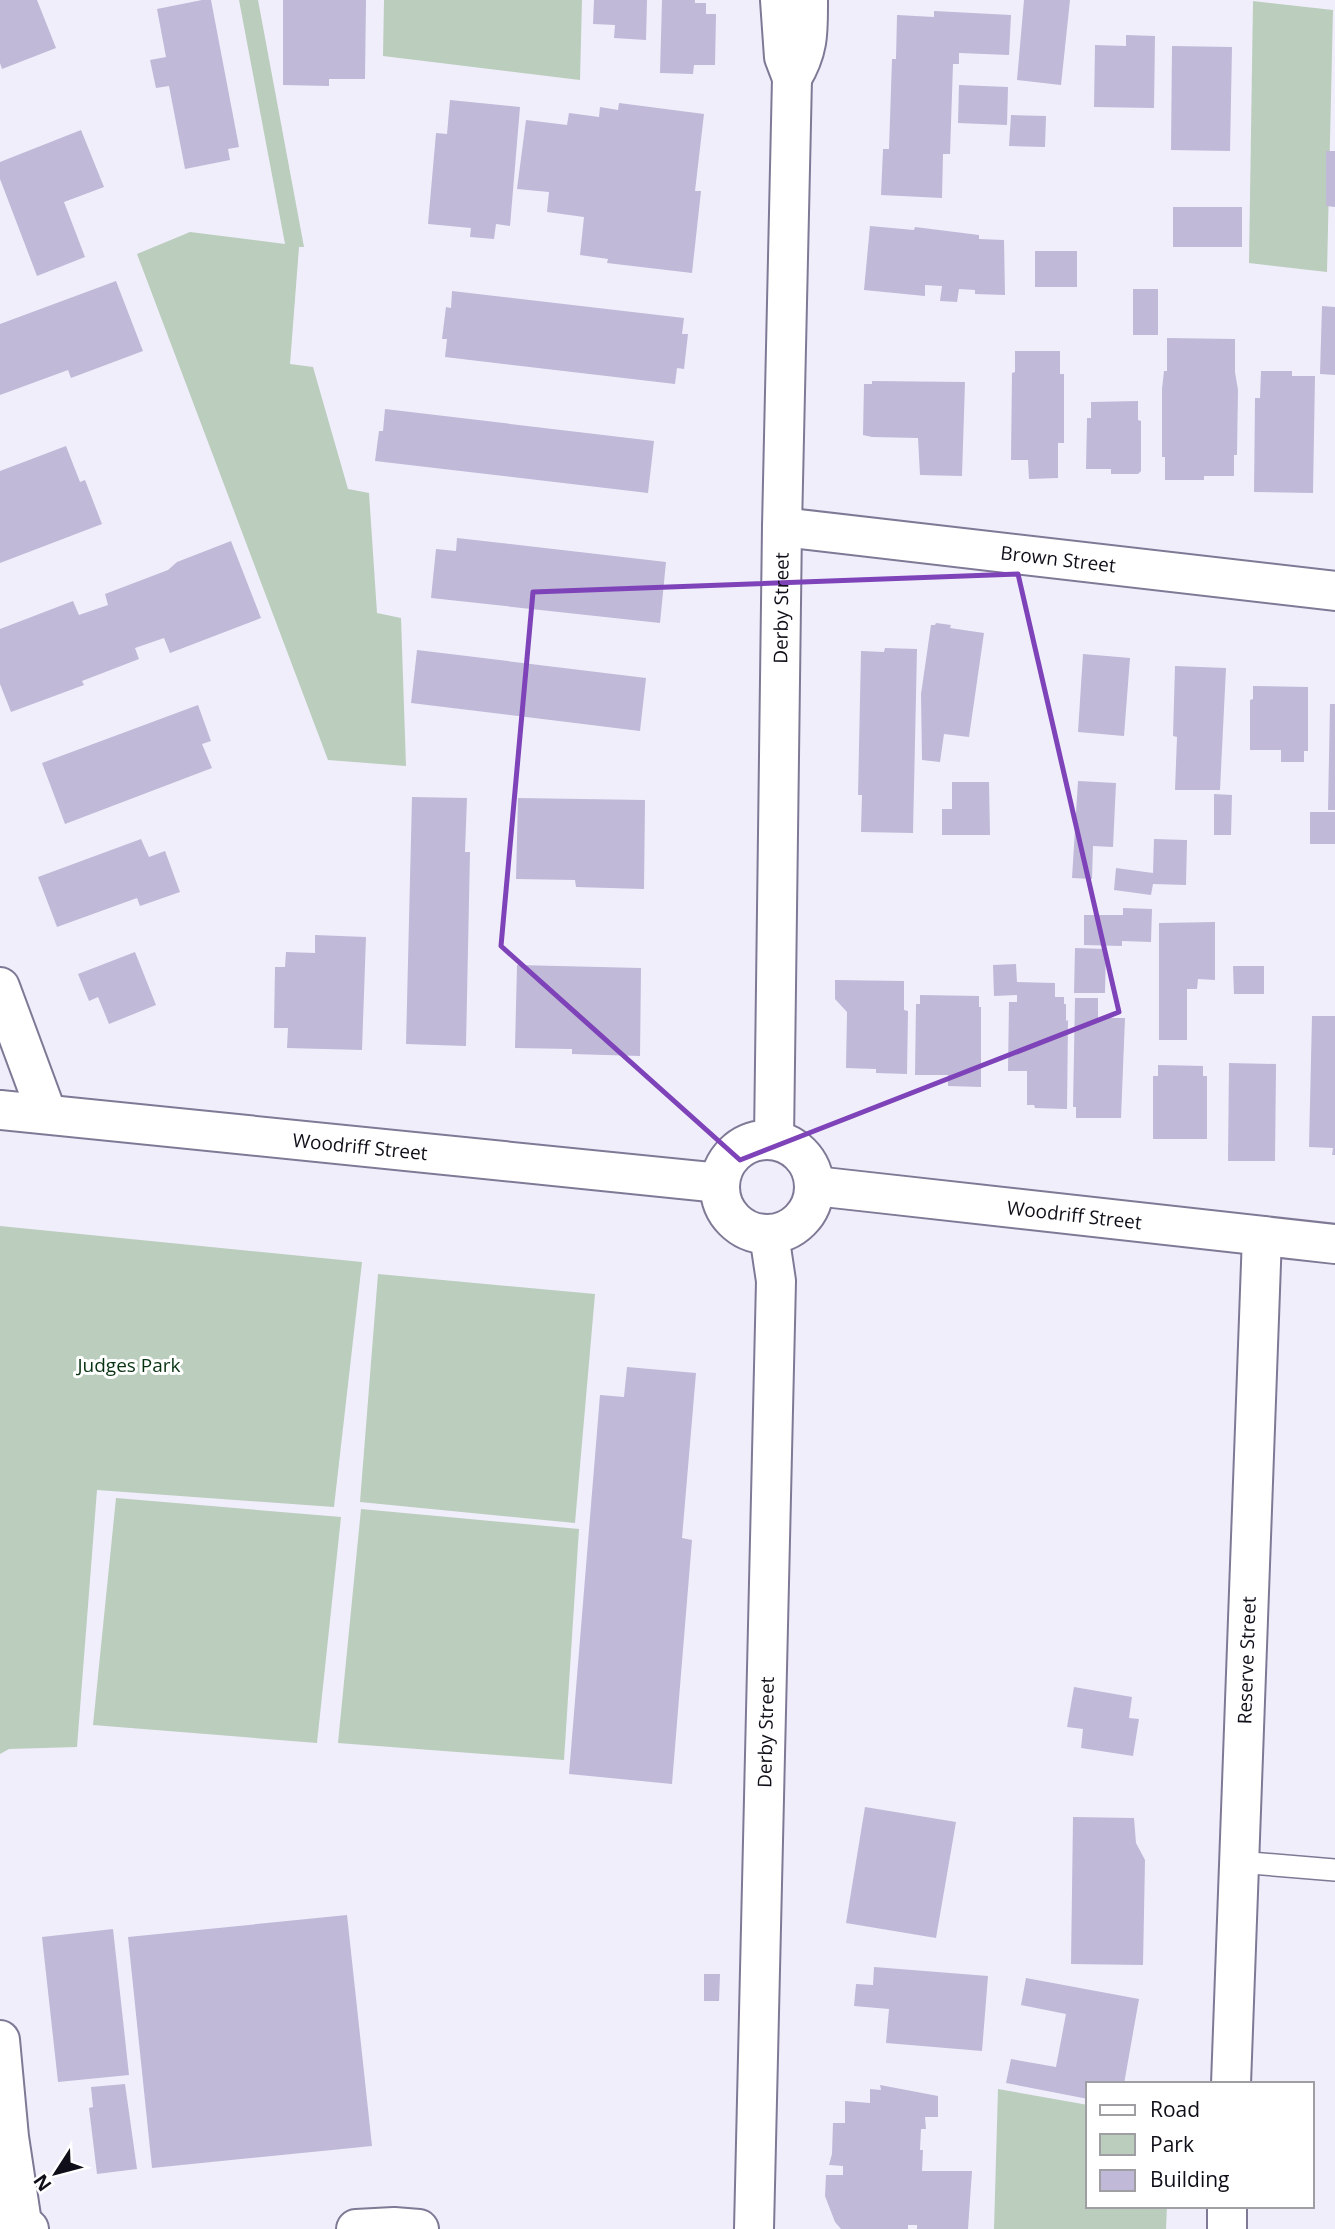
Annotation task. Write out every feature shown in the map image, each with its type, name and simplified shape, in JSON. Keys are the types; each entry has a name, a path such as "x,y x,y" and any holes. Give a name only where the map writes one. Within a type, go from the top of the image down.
{"street":[{"name":"Derby Street","path":"774,1140 782,527 792,78 784,57 780,0"},
{"name":"Derby Street","path":"792,78 803,60 808,38 808,0"},
{"name":"Brown Street","path":"782,527 1335,591"},
{"path":"0,987 47,1114"},
{"name":"Woodriff Street","path":"0,1110 720,1183"},
{"path":"759,1140 774,1140 786,1143 800,1152 811,1169 815,1186 813,1202 804,1216 788,1230 769,1234 756,1233 734,1221 720,1196 720,1183 729,1159 737,1150 759,1140"},
{"name":"Woodriff Street","path":"815,1186 1335,1244"},
{"name":"Derby Street","path":"754,2229 776,1281 769,1234"},
{"name":"Reserve Street","path":"1231,2082 1262,1236"},
{"path":"0,2040 17,2223"},
{"path":"1227,2208 1227,2229"},
{"path":"356,2229 419,2229"}],"lane":[{"path":"1238,1862 1335,1870"}],"highlighted area":[{"path":"1018,574 1119,1012 740,1160 501,946 533,592"}],"green space":[{"path":"239,0 258,0 304,247 299,247 290,364 313,367 348,489 369,493 377,613 401,618 406,766 328,760 137,254 190,232 285,244"},
{"path":"384,0 582,0 580,80 383,56"},
{"path":"1253,1 1333,10 1327,272 1249,263"},
{"name":"Judges Park","path":"0,1226 362,1262 334,1507 97,1490 77,1747 9,1749 0,1754"},
{"path":"378,1274 595,1294 575,1523 360,1502"},
{"path":"116,1498 341,1517 317,1743 93,1725"},
{"path":"361,1509 579,1529 564,1760 338,1743"},
{"path":"998,2089 1086,2105 1086,2208 1167,2208 1166,2229 994,2229"}],"building":[{"path":"0,0 37,0 56,48 2,69"},
{"path":"211,0 239,147 228,149 230,160 185,169 169,86 156,88 150,60 166,57 157,9"},
{"path":"283,0 366,0 365,79 329,79 329,86 283,85"},
{"path":"594,0 647,0 646,40 614,38 615,25 593,24"},
{"path":"662,0 695,0 695,3 706,3 706,14 716,14 715,65 694,65 693,74 660,73"},
{"path":"1024,0 1070,0 1061,85 1017,80"},
{"path":"934,11 1011,15 1009,55 959,53 959,64 953,64 950,154 943,154 942,198 881,195 883,149 889,149 892,59 896,59 897,15 934,17"},
{"path":"1126,35 1155,36 1154,108 1094,107 1095,45 1126,46"},
{"path":"1172,46 1232,47 1230,151 1171,150"},
{"path":"959,85 1008,87 1007,125 958,123"},
{"path":"450,100 520,107 510,226 496,224 494,239 470,237 471,228 428,224 436,133 447,134"},
{"path":"619,103 704,114 695,191 701,191 692,273 607,263 608,259 580,255 584,217 547,212 549,192 517,189 526,120 567,125 569,113 599,117 600,107 618,110"},
{"path":"1011,115 1046,116 1045,147 1009,146"},
{"path":"81,130 104,187 64,202 85,257 37,276 0,179 0,162"},
{"path":"1326,151 1335,151 1335,207 1326,206"},
{"path":"1173,207 1242,207 1242,247 1173,247"},
{"path":"870,226 914,230 915,227 979,235 979,239 1004,240 1005,295 975,294 975,290 959,289 957,302 940,301 942,286 925,285 925,296 864,290"},
{"path":"1035,251 1077,251 1077,287 1035,287"},
{"path":"116,281 143,351 71,378 68,370 0,395 0,324"},
{"path":"1133,289 1158,289 1158,335 1133,335"},
{"path":"452,291 684,318 682,334 688,334 684,369 677,368 675,384 445,357 447,339 442,339 446,307 451,308"},
{"path":"1322,306 1335,307 1335,375 1320,374"},
{"path":"1167,338 1235,339 1238,390 1234,476 1204,476 1204,480 1165,480 1165,457 1162,457 1162,389 1164,371 1167,371"},
{"path":"1015,351 1060,351 1060,374 1064,374 1064,443 1058,443 1058,478 1029,479 1028,460 1011,460 1012,373 1015,372"},
{"path":"1261,371 1292,371 1292,376 1315,376 1313,493 1254,492 1255,398 1260,398"},
{"path":"872,381 965,382 962,476 920,475 918,438 863,435 864,384 872,384"},
{"path":"1138,401 1138,420 1141,421 1141,471 1138,474 1111,474 1111,469 1086,469 1087,418 1091,418 1091,402"},
{"path":"385,409 654,441 648,493 375,461 379,431 383,431"},
{"path":"66,446 80,482 85,480 102,524 0,563 0,471"},
{"path":"457,538 666,562 660,623 431,598 436,549 456,551"},
{"path":"231,541 261,618 170,653 164,638 135,648 139,659 82,681 84,685 11,712 0,684 0,629 73,601 79,615 108,605 105,594 168,570 177,562"},
{"path":"936,623 984,633 969,737 944,734 940,762 922,760 921,694 931,625"},
{"path":"885,648 917,649 913,833 861,832 862,795 858,795 861,651 884,652"},
{"path":"417,650 646,678 640,731 411,703"},
{"path":"1083,654 1130,658 1124,736 1078,732"},
{"path":"1175,666 1226,668 1220,790 1175,790"},
{"path":"1253,686 1308,687 1308,751 1304,751 1304,762 1281,762 1281,750 1250,750 1250,700 1253,699"},
{"path":"1330,704 1335,704 1335,810 1328,810"},
{"path":"198,705 211,741 202,744 212,768 65,824 42,763"},
{"path":"1078,781 1116,783 1113,847 1093,846 1092,879 1072,878"},
{"path":"952,782 989,782 990,835 942,835 942,809 952,809"},
{"path":"1214,794 1232,795 1231,835 1214,835"},
{"path":"412,797 467,798 465,852 470,852 466,1046 406,1044"},
{"path":"518,798 645,800 644,889 576,887 575,880 516,879"},
{"path":"1310,812 1335,812 1335,844 1310,844"},
{"path":"141,839 149,857 165,851 180,892 140,906 137,898 57,927 38,877"},
{"path":"1154,839 1187,840 1186,885 1153,884 1151,895 1114,890 1116,868 1153,873"},
{"path":"1123,908 1152,909 1151,942 1122,941 1122,946 1084,945 1084,915 1123,915"},
{"path":"1215,922 1215,980 1198,979 1197,989 1187,989 1187,1040 1159,1040 1159,923"},
{"path":"315,935 366,937 362,1050 287,1048 288,1028 274,1028 275,967 285,967 286,952 315,953"},
{"path":"1075,948 1106,949 1105,993 1074,993"},
{"path":"135,952 156,1005 109,1024 98,997 89,1001 78,974"},
{"path":"1016,964 1017,982 1055,983 1055,997 1064,997 1066,1021 1068,1020 1067,1109 1035,1108 1034,1105 1027,1105 1027,1071 1008,1071 1009,1002 1017,1002 1017,995 994,996 993,965"},
{"path":"517,965 641,968 640,1056 572,1054 572,1049 515,1048"},
{"path":"1233,966 1264,966 1264,994 1234,994"},
{"path":"835,980 904,981 904,1010 908,1011 907,1074 846,1068 847,1012 835,999"},
{"path":"920,995 979,996 981,1087 948,1086 948,1075 915,1075 916,1004 920,1004"},
{"path":"1075,998 1098,998 1098,1018 1125,1018 1121,1118 1076,1118 1076,1107 1073,1107"},
{"path":"1312,1016 1335,1016 1335,1155 1332,1155 1333,1148 1309,1147"},
{"path":"1229,1063 1276,1064 1275,1161 1228,1161"},
{"path":"1158,1065 1203,1066 1203,1076 1207,1076 1207,1139 1153,1139 1153,1076 1158,1076"},
{"path":"627,1367 696,1373 682,1538 692,1540 672,1784 569,1774 600,1395 624,1397"},
{"path":"1074,1687 1132,1697 1129,1718 1139,1719 1133,1756 1081,1748 1083,1729 1067,1727"},
{"path":"865,1807 956,1822 936,1938 846,1923"},
{"path":"1073,1817 1134,1818 1136,1843 1145,1860 1143,1965 1071,1964"},
{"path":"347,1915 372,2146 152,2168 128,1937"},
{"path":"113,1929 129,2075 58,2082 42,1937"},
{"path":"874,1967 988,1976 982,2051 886,2043 889,2009 854,2006 856,1984 873,1985"},
{"path":"704,1974 720,1974 719,2001 704,2001"},
{"path":"1026,1978 1139,1999 1124,2082 1086,2082 1086,2099 1006,2083 1011,2059 1056,2067 1066,2014 1021,2005"},
{"path":"125,2084 137,2169 97,2174 89,2108 93,2107 91,2087"},
{"path":"880,2085 938,2096 938,2117 925,2117 926,2129 921,2129 922,2171 972,2171 968,2229 917,2229 917,2225 908,2225 908,2229 841,2229 835,2222 825,2196 826,2175 843,2175 843,2166 829,2165 833,2123 845,2123 845,2101 870,2103 870,2089 881,2090"}]}
